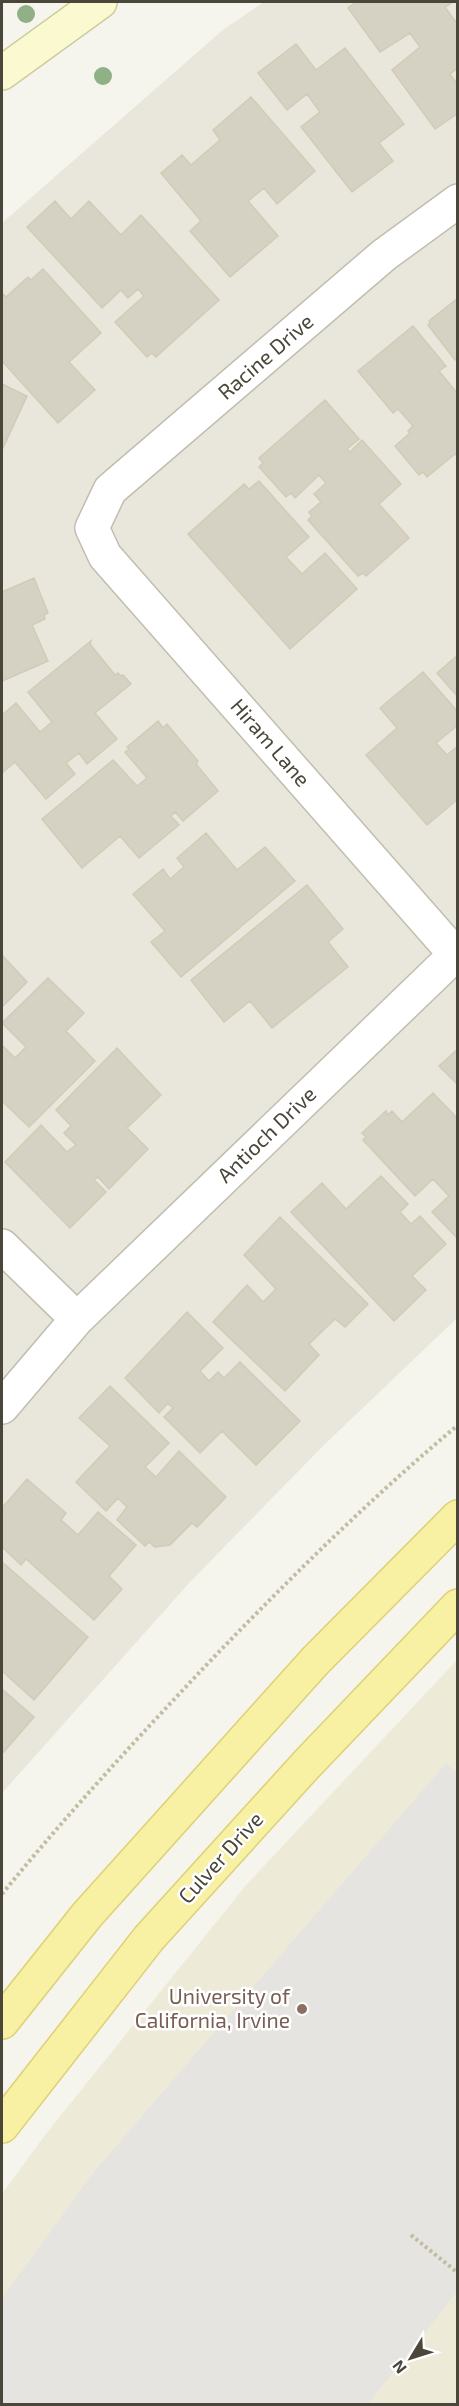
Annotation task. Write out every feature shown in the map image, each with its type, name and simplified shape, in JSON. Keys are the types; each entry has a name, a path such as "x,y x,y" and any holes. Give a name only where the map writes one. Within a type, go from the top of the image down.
{"main road":[{"path":"2,2022 87,1915 316,1660 458,1517"},
{"name":"Culver Drive","path":"2,2126 149,1938 313,1757 458,1606"}],"street":[{"path":"2,73 100,2"},
{"name":"Racine Drive","path":"92,528 110,490 384,255 458,201"},
{"name":"Hiram Lane","path":"92,528 105,556 456,953"},
{"name":"Antioch Drive","path":"2,1407 77,1319 456,953"},
{"path":"2,1246 77,1319"}],"path":[{"path":"2,1894 40,1846 160,1714 278,1591 409,1465 458,1425"},
{"path":"411,2235 458,2273"}],"shaded area":[{"path":"264,2 457,2 457,1318 323,1446 190,1582 2,1793 2,223 224,29"},
{"name":"University of California, Irvine","path":"457,1660 457,2404 2,2404 2,2194 45,2135 247,1884"},
{"name":"University of California, Irvine","path":"446,1763 458,1773 457,2292 368,2404 2,2404 2,2298 93,2173"}],"building":[{"path":"356,2 453,2 445,7 455,21 458,20 458,68 450,74 458,85 458,113 435,129 392,70 420,47 410,33 380,52 348,8"},
{"path":"296,44 316,70 345,48 404,124 379,143 393,161 352,192 301,127 320,112 307,94 287,110 258,73"},
{"path":"251,97 315,171 277,204 264,188 248,201 278,236 230,277 190,231 201,221 161,173 182,155 191,165 220,140 213,130"},
{"path":"55,201 71,219 89,201 121,235 141,215 219,300 156,357 152,353 147,357 115,322 144,296 138,289 128,298 121,290 102,308 27,227"},
{"path":"43,269 101,333 69,362 95,390 58,423 2,361 2,293 6,297 28,277 31,280"},
{"path":"458,298 458,358 455,360 428,325 429,321"},
{"path":"413,326 446,366 439,371 458,394 458,457 455,454 427,477 423,472 419,475 395,446 410,433 408,431 413,426 398,409 393,413 358,371"},
{"path":"2,384 27,396 2,450"},
{"path":"325,400 359,439 347,449 350,452 362,440 401,484 379,504 409,538 366,576 363,573 358,576 308,520 312,516 309,512 321,502 314,494 326,483 319,475 295,498 291,493 286,497 259,467 263,463 259,458"},
{"path":"259,481 309,537 286,557 302,574 325,553 357,589 290,649 188,534 244,484 249,489"},
{"path":"34,578 48,613 44,615 45,619 32,625 48,661 2,681 2,592"},
{"path":"91,641 90,644 115,675 118,673 123,675 131,684 95,713 117,739 87,764 79,753 66,763 75,774 46,799 15,762 2,773 2,715 16,703 40,732 52,722 28,692"},
{"path":"458,655 458,697 437,673"},
{"path":"423,672 458,712 458,725 436,743 447,755 458,746 458,799 427,825 366,755 397,728 380,708"},
{"path":"158,721 163,728 167,724 198,761 196,764 218,791 183,821 175,812 171,816 179,825 139,858 120,836 82,868 42,819 113,760 137,786 147,778 125,752 129,749 127,747"},
{"path":"206,833 237,870 265,847 295,881 181,977 151,942 165,931 133,894 163,869 170,879 184,867 177,858"},
{"path":"307,885 343,929 328,942 348,967 272,1028 250,1001 224,1022 191,980"},
{"path":"2,955 27,982 2,1007"},
{"path":"48,978 84,1013 66,1031 95,1061 29,1127 2,1101 2,1045 15,1058 26,1047 2,1023"},
{"path":"117,1048 161,1095 127,1128 148,1149 109,1189 98,1177 94,1180 106,1192 70,1228 5,1162 41,1125 67,1152 76,1145 64,1133 71,1126 56,1110"},
{"path":"458,1049 458,1085 439,1066"},
{"path":"433,1093 458,1119 458,1239 432,1212 449,1196 433,1179 415,1196 363,1140 366,1137 362,1133 386,1111 388,1115 392,1111 402,1122"},
{"path":"381,1176 408,1204 400,1212 411,1224 420,1216 446,1244 412,1276 426,1290 394,1321 291,1212 322,1183 346,1209"},
{"path":"280,1217 368,1304 345,1327 335,1319 309,1344 319,1355 285,1391 213,1322 247,1285 263,1302 276,1289 244,1255"},
{"path":"187,1312 223,1348 200,1371 209,1381 218,1372 224,1378 240,1362 300,1421 256,1465 222,1431 200,1453 164,1417 173,1408 168,1403 159,1413 125,1378"},
{"path":"110,1386 169,1443 145,1467 156,1477 179,1451 226,1497 197,1527 192,1523 170,1545 155,1547 149,1542 145,1546 117,1520 127,1507 118,1498 106,1511 76,1482 110,1446 79,1418"},
{"path":"27,1479 66,1513 61,1520 78,1535 98,1512 136,1545 109,1576 122,1589 94,1620 26,1559 21,1565 2,1547 2,1508"},
{"path":"2,1562 88,1637 34,1700 2,1671"},
{"path":"2,1689 34,1717 2,1754"}],"place":[{"name":"University of California, Irvine","path":"302,2009"}]}
